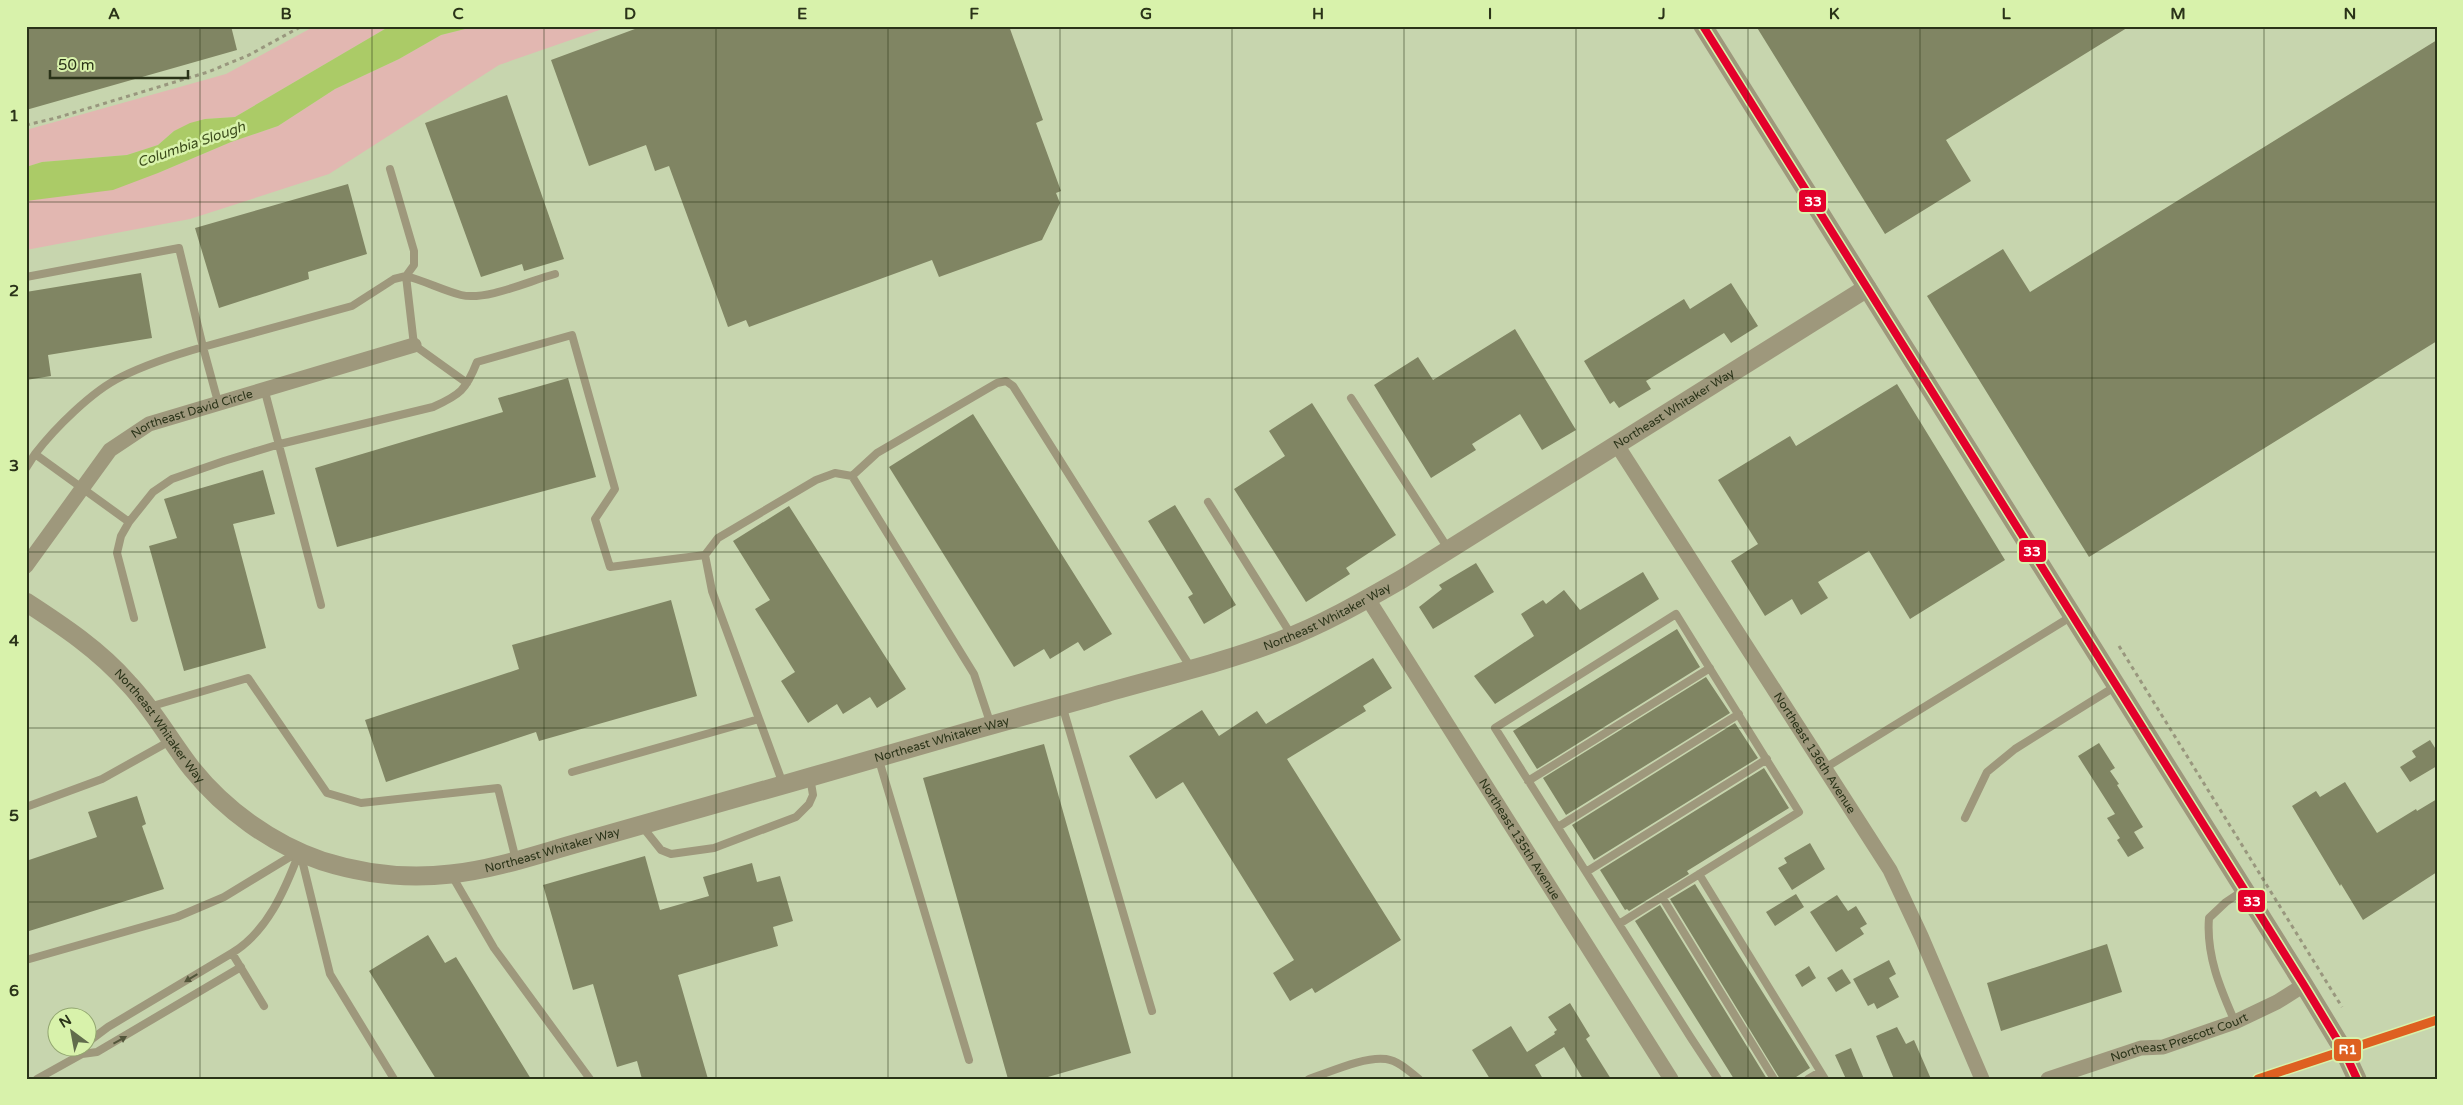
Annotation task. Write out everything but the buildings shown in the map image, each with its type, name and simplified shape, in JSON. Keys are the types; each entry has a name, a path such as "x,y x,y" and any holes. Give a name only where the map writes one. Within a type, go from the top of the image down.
{"street":[{"path":"1703,26 2304,985 2344,1051 2357,1079"},
{"name":"Northeast Whitaker Way","path":"26,602 86,643 112,666 149,707 192,768 234,811 260,830 323,861 383,874 416,876 452,874 516,860 642,825 1192,668 1292,636 1368,599 1449,550 1867,288"},
{"name":"Northeast David Circle","path":"26,566 110,450 149,424 264,388 414,345"},
{"name":"Northeast 136th Avenue","path":"1617,444 1890,870 1921,936 1982,1079"},
{"name":"Northeast 135th Avenue","path":"1368,599 1671,1079"},
{"name":"Northeast Prescott Court","path":"2048,1079 2141,1048 2163,1047 2235,1022 2277,1002 2304,985"}],"lane":[{"path":"390,169 414,251 414,265 406,276 414,345 467,383"},
{"path":"26,277 179,248 218,402"},
{"path":"26,468 35,454 77,409 118,378 160,359 352,306 394,280 406,276 426,281 462,295 484,297 554,274"},
{"path":"134,618 117,553 121,536 129,522 153,492 172,480 224,461 280,444 433,406 456,396 467,383 477,362 572,335 614,489 595,519 610,567 705,555 718,538 816,480 835,473 852,476 974,674 991,725"},
{"path":"852,476 877,453 997,383 1006,381 1013,386 1192,668"},
{"path":"264,388 321,605"},
{"path":"1351,398 1449,550"},
{"path":"35,454 129,522"},
{"path":"1208,502 1292,636"},
{"path":"705,555 712,591 783,784"},
{"path":"1619,924 1799,812 1676,614 1495,728 1528,781 1558,827 1619,924 1718,1079"},
{"path":"1825,768 2072,616"},
{"path":"1528,781 1710,668"},
{"path":"149,707 248,678 327,793 360,803 498,788 516,860"},
{"path":"1965,818 1987,772 2015,749 2116,686"},
{"path":"1062,705 1152,1011"},
{"path":"1558,827 1739,714"},
{"path":"572,772 759,719"},
{"path":"26,807 102,779 172,740"},
{"path":"878,757 969,1060"},
{"path":"1586,872 1767,759"},
{"path":"642,825 661,850 671,854 714,848 796,817 809,804 813,795 810,777"},
{"path":"98,1034 248,943 286,889 300,851"},
{"path":"26,960 177,917 224,897 300,851"},
{"path":"300,851 330,974 394,1079"},
{"path":"452,874 494,948 590,1079"},
{"path":"1699,874 1822,1075 1808,1079"},
{"path":"2235,1022 2220,988 2208,932 2209,918 2226,902 2244,890"},
{"path":"1662,897 1774,1079"},
{"path":"232,953 264,1006"},
{"path":"98,1052 241,967"},
{"path":"37,1079 72,1058"},
{"path":"1309,1079 1363,1062 1385,1059 1402,1064 1419,1079"}],"path":[{"path":"26,125 56,118 208,72 249,55 302,26"},
{"path":"2118,646 2342,1007"}],"shaded area":[{"path":"315,26 390,26 235,117 205,119 174,131 158,145 127,155 42,162 26,167 26,130 226,74"},
{"path":"477,26 611,26 499,65 329,174 190,219 26,250 26,201 158,173 231,142 278,126 335,89 399,59 441,35"}],"water":[{"name":"Columbia Slough","path":"390,26 477,26 441,35 399,59 335,89 278,126 231,142 158,173 113,190 26,201 26,167 42,162 127,155 158,145 174,131 190,123 205,119 235,117"}],"transit line":[{"name":"33","path":"1703,26 2304,985 2344,1051 2357,1079"},
{"name":"R1","path":"2258,1079 2437,1020"}]}
